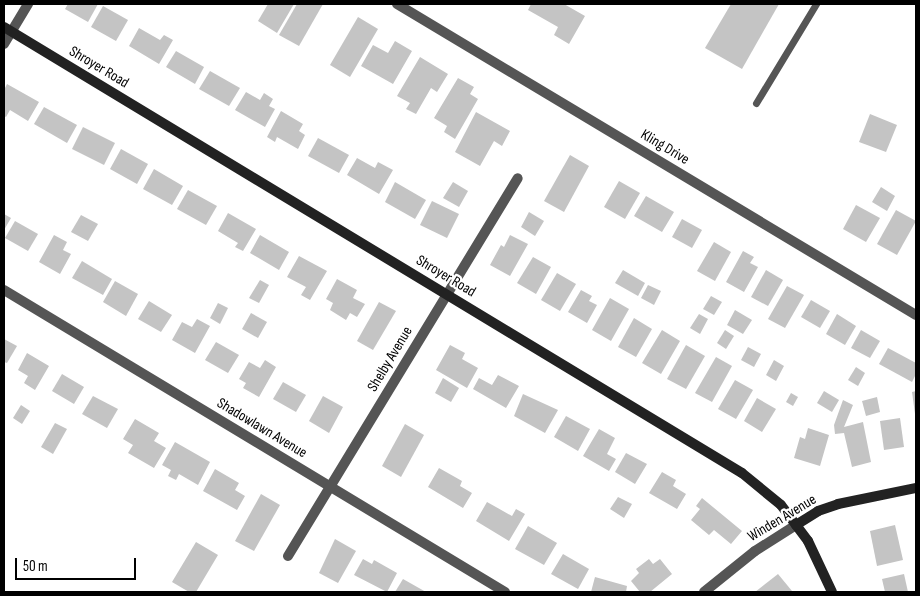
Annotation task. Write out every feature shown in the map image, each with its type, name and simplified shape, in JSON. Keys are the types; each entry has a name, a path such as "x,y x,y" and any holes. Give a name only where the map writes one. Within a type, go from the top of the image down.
{"main road":[{"name":"Shroyer Road","path":"8,29 742,473 781,505 808,541 832,592"},
{"name":"Winden Avenue","path":"796,525 818,511 838,504 916,488"}],"street":[{"path":"4,44 8,29 28,4"},
{"name":"Kling Drive","path":"398,4 916,316"},
{"name":"Shelby Avenue","path":"288,556 518,178"},
{"name":"Shadowlawn Avenue","path":"4,290 505,592"},
{"name":"Winden Avenue","path":"704,592 755,551 796,525"}],"lane":[{"path":"756,103 816,4"}],"building":[{"path":"68,4 98,4 88,22 65,9"},
{"path":"268,4 294,4 277,33 258,21"},
{"path":"297,4 323,4 299,46 279,35"},
{"path":"531,4 564,4 585,16 569,44 554,35 558,27 528,10"},
{"path":"731,4 779,4 742,69 705,48"},
{"path":"103,6 128,20 116,41 91,27"},
{"path":"358,17 378,29 350,77 330,65"},
{"path":"139,28 160,40 164,35 173,40 159,64 129,46"},
{"path":"395,41 412,51 393,84 361,66 373,45 388,53"},
{"path":"176,51 204,67 195,84 166,67"},
{"path":"420,57 448,74 437,92 431,88 416,114 406,109 410,103 397,96"},
{"path":"210,71 240,88 229,106 199,89"},
{"path":"458,78 474,87 470,94 478,99 455,139 444,132 447,126 434,118"},
{"path":"7,84 39,102 28,121 10,110 6,117 4,116 4,90"},
{"path":"246,92 260,100 264,93 273,99 269,106 275,109 265,127 235,110"},
{"path":"44,107 77,125 67,143 34,124"},
{"path":"281,111 303,124 299,131 305,135 298,149 277,137 275,142 267,137"},
{"path":"476,112 510,131 502,146 494,141 480,166 455,152"},
{"path":"870,114 897,125 886,152 859,142"},
{"path":"83,127 115,143 104,165 72,149"},
{"path":"318,138 349,155 339,173 308,156"},
{"path":"121,149 148,164 137,184 110,169"},
{"path":"570,155 589,166 564,212 544,201"},
{"path":"357,158 375,168 378,162 393,170 379,194 347,175"},
{"path":"154,169 183,186 172,205 143,189"},
{"path":"619,181 640,193 625,219 604,207"},
{"path":"395,182 426,200 415,219 385,202"},
{"path":"453,182 468,191 459,207 443,198"},
{"path":"881,187 895,196 887,211 872,202"},
{"path":"188,190 217,206 206,225 177,209"},
{"path":"646,196 674,212 662,232 634,216"},
{"path":"432,201 459,214 447,238 420,225"},
{"path":"856,205 880,218 866,242 843,229"},
{"path":"896,210 916,221 897,255 877,244"},
{"path":"529,212 544,221 535,236 521,227"},
{"path":"228,213 256,229 243,251 235,247 238,243 218,231"},
{"path":"4,214 11,218 4,230"},
{"path":"81,215 98,224 88,241 71,232"},
{"path":"682,219 702,230 692,248 672,237"},
{"path":"15,221 38,234 28,251 5,238"},
{"path":"54,235 67,242 63,250 71,254 60,274 39,262"},
{"path":"260,235 289,252 279,270 250,253"},
{"path":"510,235 528,244 510,276 490,265 501,245 504,247"},
{"path":"714,242 731,252 715,281 697,271"},
{"path":"743,251 754,257 750,263 758,267 744,292 726,282"},
{"path":"299,256 327,271 310,300 301,295 306,287 287,277"},
{"path":"533,257 551,267 536,294 517,283"},
{"path":"82,261 112,279 103,295 72,278"},
{"path":"623,270 645,283 638,296 615,283"},
{"path":"766,270 783,280 768,306 751,297"},
{"path":"557,273 576,284 560,311 541,300"},
{"path":"337,279 357,290 353,298 365,304 357,317 350,313 346,320 330,310 333,303 326,299"},
{"path":"260,280 269,285 259,303 249,298"},
{"path":"115,281 138,294 126,316 103,302"},
{"path":"648,285 661,291 654,305 641,298"},
{"path":"787,286 804,295 785,328 768,319"},
{"path":"581,290 592,296 589,301 597,305 587,323 568,312"},
{"path":"711,296 722,302 714,315 703,309"},
{"path":"610,298 629,309 611,341 592,330"},
{"path":"811,300 830,311 820,328 801,317"},
{"path":"149,301 172,315 161,332 138,319"},
{"path":"379,302 396,311 373,350 357,341"},
{"path":"218,303 228,308 220,324 210,318"},
{"path":"735,310 752,320 743,334 727,325"},
{"path":"251,313 267,322 258,338 242,329"},
{"path":"699,314 708,319 700,334 690,328"},
{"path":"837,314 856,326 845,345 826,334"},
{"path":"634,318 652,329 636,357 618,347"},
{"path":"197,319 210,326 195,353 172,340 182,322 192,327"},
{"path":"662,330 680,341 661,374 642,363"},
{"path":"725,330 734,336 726,349 717,343"},
{"path":"861,330 880,341 870,358 851,348"},
{"path":"4,339 17,346 7,363 4,362"},
{"path":"216,342 239,355 228,373 205,360"},
{"path":"450,345 465,353 462,359 478,368 467,388 436,370"},
{"path":"686,345 705,356 686,389 667,379"},
{"path":"748,347 761,354 754,367 741,360"},
{"path":"888,348 916,363 916,374 912,382 879,364"},
{"path":"27,353 49,366 35,390 24,383 28,376 18,370"},
{"path":"716,357 732,366 712,402 695,393"},
{"path":"265,360 276,367 259,397 243,388 246,383 239,379 249,362 260,368"},
{"path":"774,360 784,366 776,381 766,375"},
{"path":"856,367 865,373 858,386 848,380"},
{"path":"62,374 84,387 74,404 52,391"},
{"path":"498,375 519,386 506,408 473,389 479,378 492,385"},
{"path":"443,378 459,388 451,402 435,393"},
{"path":"735,380 753,390 736,419 718,409"},
{"path":"283,382 306,395 296,412 273,399"},
{"path":"824,391 839,400 832,412 817,403"},
{"path":"916,391 916,414 915,414 912,392"},
{"path":"791,393 798,397 793,406 786,402"},
{"path":"523,394 558,410 545,433 514,416"},
{"path":"93,396 118,409 107,428 82,414"},
{"path":"323,396 343,407 329,433 309,421"},
{"path":"877,397 880,412 866,416 862,401"},
{"path":"757,398 776,409 762,432 744,421"},
{"path":"843,400 853,405 844,427 863,422 871,462 852,467 844,433 835,434 834,425"},
{"path":"21,405 30,411 22,424 13,418"},
{"path":"566,416 590,429 578,451 554,437"},
{"path":"900,418 904,447 884,450 880,421"},
{"path":"135,419 159,433 154,441 166,448 154,468 128,453 133,445 123,439"},
{"path":"55,423 67,429 53,454 41,447"},
{"path":"405,424 424,435 401,477 382,466"},
{"path":"808,428 829,435 820,466 794,458 800,437 805,439"},
{"path":"599,429 615,438 607,454 616,459 609,471 583,456"},
{"path":"175,442 210,462 198,485 179,474 176,480 168,476 171,470 162,465"},
{"path":"626,453 647,464 635,484 615,472"},
{"path":"439,468 462,481 460,486 472,493 463,508 428,487"},
{"path":"215,469 239,483 235,490 245,496 237,510 203,491"},
{"path":"662,472 676,480 673,486 686,494 677,509 649,493"},
{"path":"261,494 280,505 254,551 235,541"},
{"path":"618,497 632,504 624,518 610,509"},
{"path":"702,498 742,531 731,544 714,530 709,535 691,520 700,509 696,506"},
{"path":"487,502 512,516 516,509 525,514 509,541 476,521"},
{"path":"895,525 903,560 877,566 870,531"},
{"path":"528,526 557,543 544,565 515,549"},
{"path":"335,539 356,551 338,583 319,573"},
{"path":"196,542 218,555 196,592 189,592 172,582"},
{"path":"563,554 589,569 578,589 551,574"},
{"path":"363,559 372,564 374,560 397,573 387,592 354,575"},
{"path":"649,559 653,564 660,559 672,574 650,592 640,592 631,581 639,573 636,569"},
{"path":"778,574 792,591 755,592"},
{"path":"904,574 908,592 885,592 882,579"},
{"path":"595,577 627,586 626,592 591,592"},
{"path":"403,579 426,592 395,592"}]}
